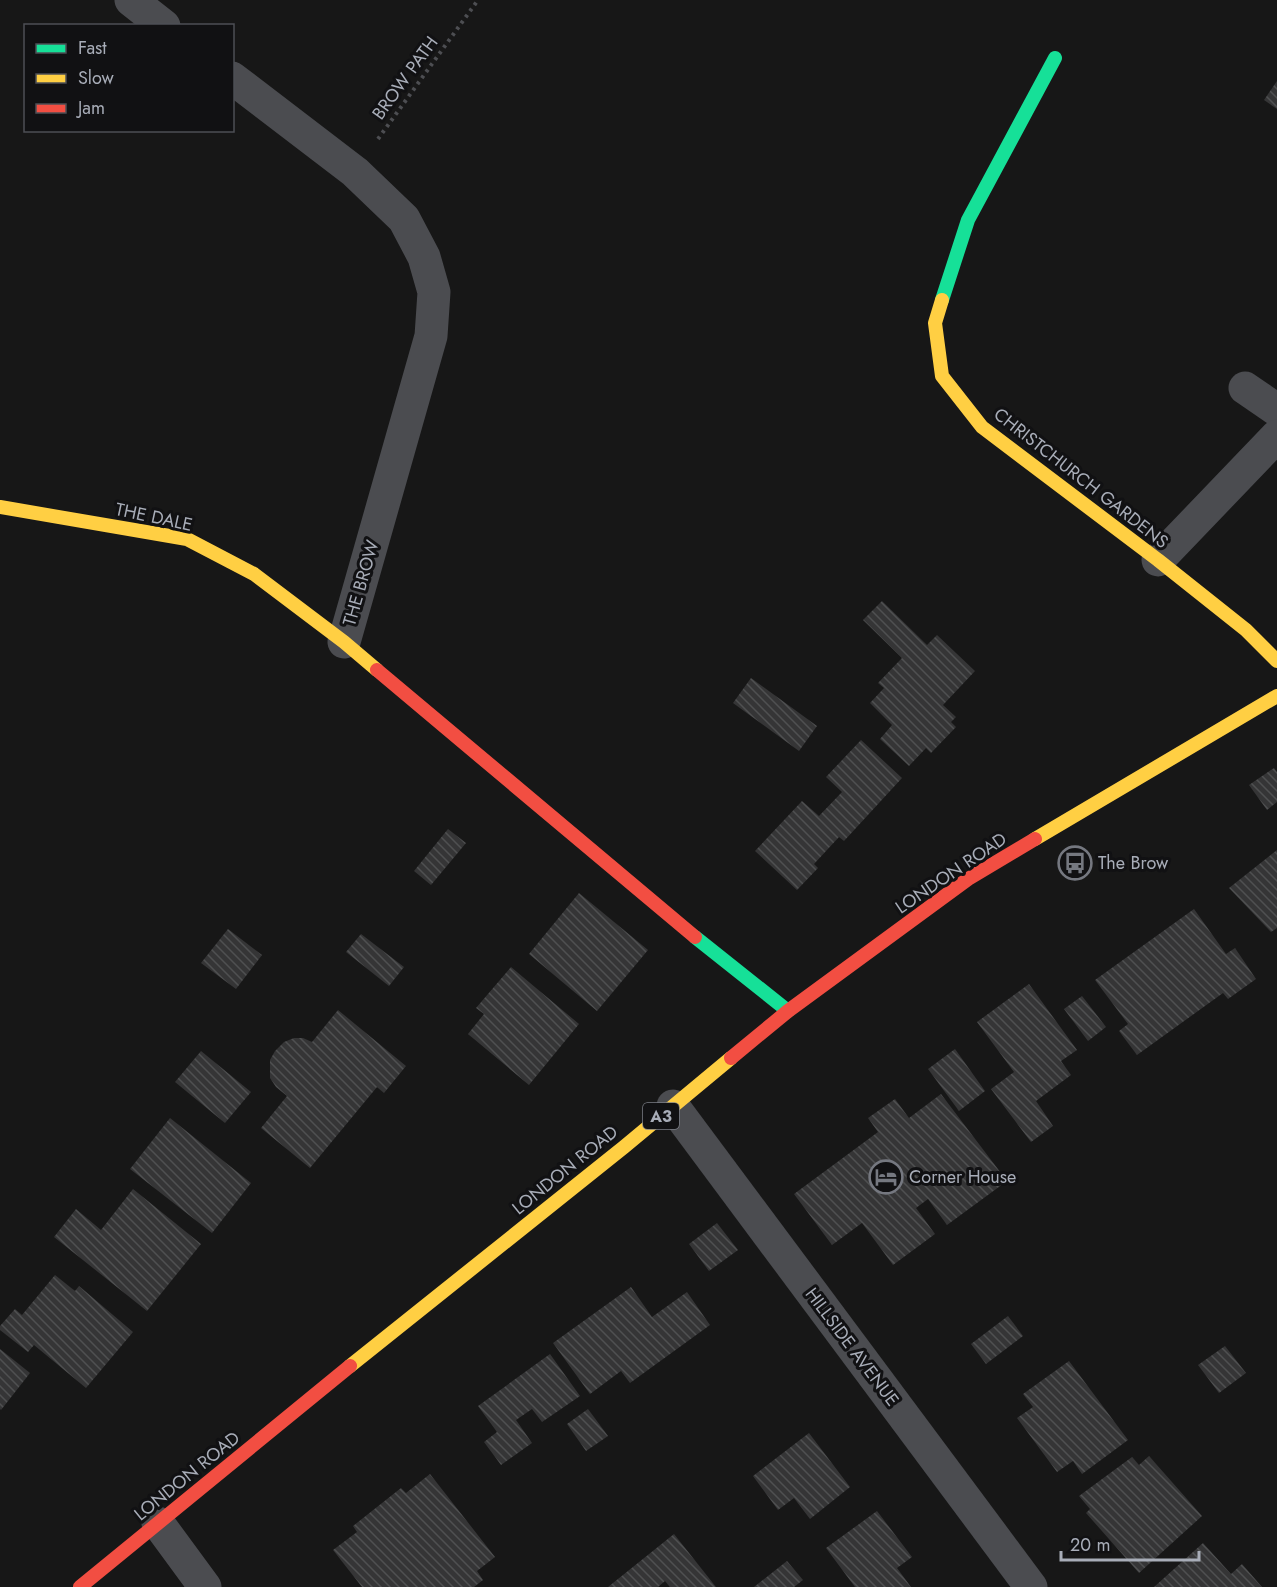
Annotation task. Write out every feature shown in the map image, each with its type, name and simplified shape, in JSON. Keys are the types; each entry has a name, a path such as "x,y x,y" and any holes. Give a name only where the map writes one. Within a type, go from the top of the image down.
{"street":[{"path":"131,0 161,24"},
{"name":"CHRISTCHURCH GARDENS","path":"1055,57 968,220 935,323 942,376 982,427 1158,560 1246,630 1277,661"},
{"name":"THE BROW","path":"234,80 355,172 404,219 424,257 434,292 432,336 344,642 686,930 788,1011"},
{"path":"1245,388 1277,410"},
{"path":"1158,560 1277,436"},
{"name":"THE DALE","path":"0,507 187,539 254,574 344,642"},
{"name":"LONDON ROAD","path":"80,1587 788,1011 968,879 1277,696"},
{"name":"HILLSIDE AVENUE","path":"673,1106 1031,1587"},
{"path":"159,1523 205,1587"}],"path":[{"name":"BROW PATH","path":"355,172 478,0"}],"building":[{"path":"1277,81 1277,109 1264,100"},
{"path":"882,601 927,645 937,635 975,671 943,705 956,717 951,722 956,727 931,753 926,748 909,766 880,739 892,725 870,703 884,688 878,683 902,658 863,620"},
{"path":"751,678 817,726 799,751 733,703"},
{"path":"861,740 902,778 844,841 839,837 814,864 818,868 797,890 755,851 802,801 819,816 842,792 826,777"},
{"path":"1274,768 1277,772 1277,802 1267,810 1249,785"},
{"path":"448,829 466,843 431,885 414,871"},
{"path":"1277,850 1277,928 1271,932 1229,888"},
{"path":"579,893 648,950 597,1011 529,954"},
{"path":"1194,909 1226,954 1235,948 1256,979 1228,999 1223,993 1137,1055 1119,1031 1128,1024 1095,980"},
{"path":"228,929 262,955 236,989 201,963"},
{"path":"361,934 404,967 389,986 346,952"},
{"path":"511,967 579,1024 529,1085 468,1034 484,1014 476,1008"},
{"path":"1029,984 1077,1050 1061,1061 1071,1075 1036,1101 1053,1126 1031,1142 991,1089 1014,1072 977,1022"},
{"path":"1082,996 1106,1027 1088,1041 1064,1009"},
{"path":"338,1010 406,1066 384,1093 377,1087 310,1168 261,1128 287,1096 276,1087 270,1078 270,1060 284,1042 294,1038 303,1038 312,1042"},
{"path":"955,1049 985,1091 959,1111 928,1069"},
{"path":"201,1051 251,1092 225,1123 175,1082"},
{"path":"941,1094 1007,1181 947,1225 928,1199 916,1208 935,1234 893,1265 862,1223 832,1245 794,1194 878,1132 868,1118 895,1099 909,1118"},
{"path":"170,1118 251,1183 212,1233 130,1169"},
{"path":"133,1189 201,1244 147,1311 54,1237 76,1209 101,1230"},
{"path":"717,1223 738,1250 709,1271 689,1244"},
{"path":"55,1275 75,1291 79,1286 133,1332 86,1388 34,1345 28,1352 0,1330 0,1326 15,1309 22,1315"},
{"path":"631,1287 652,1317 687,1292 710,1325 630,1383 621,1371 590,1394 553,1343"},
{"path":"1008,1316 1023,1336 986,1364 971,1344"},
{"path":"1225,1346 1246,1373 1219,1393 1198,1365"},
{"path":"0,1349 30,1373 1,1410 0,1409"},
{"path":"550,1354 580,1396 542,1422 532,1409 516,1420 532,1443 501,1465 484,1442 497,1432 478,1406"},
{"path":"1069,1361 1128,1440 1082,1474 1073,1461 1057,1472 1017,1418 1033,1407 1023,1394"},
{"path":"588,1409 608,1436 586,1451 567,1424"},
{"path":"809,1433 850,1487 810,1519 794,1498 778,1510 753,1476"},
{"path":"1149,1456 1202,1516 1139,1573 1086,1513 1090,1509 1079,1496 1132,1457 1139,1465"},
{"path":"430,1474 495,1557 477,1571 483,1580 474,1587 362,1587 333,1550 357,1532 353,1526 401,1488 406,1493"},
{"path":"877,1511 912,1557 897,1568 911,1587 855,1587 826,1548"},
{"path":"674,1534 716,1587 670,1587 665,1581 658,1587 608,1587"},
{"path":"1203,1543 1231,1574 1242,1564 1262,1587 1154,1587"},
{"path":"787,1561 803,1580 794,1587 754,1587"}],"traffic: fast":[{"path":"942,300 968,220 1055,58"},
{"path":"695,937 788,1011"}],"traffic: slow":[{"path":"942,300 935,323 942,376 982,427 1158,560 1246,630 1277,661"},
{"path":"0,507 187,539 254,574 377,670"},
{"path":"1035,839 1277,696"},
{"path":"350,1366 624,1147 731,1058"}],"traffic: jam":[{"path":"377,670 695,937"},
{"path":"731,1058 788,1011 968,879 1035,839"},
{"path":"80,1587 350,1366"}],"place":[{"name":"The Brow","path":"1075,863"},
{"name":"Corner House","path":"886,1177"}]}
